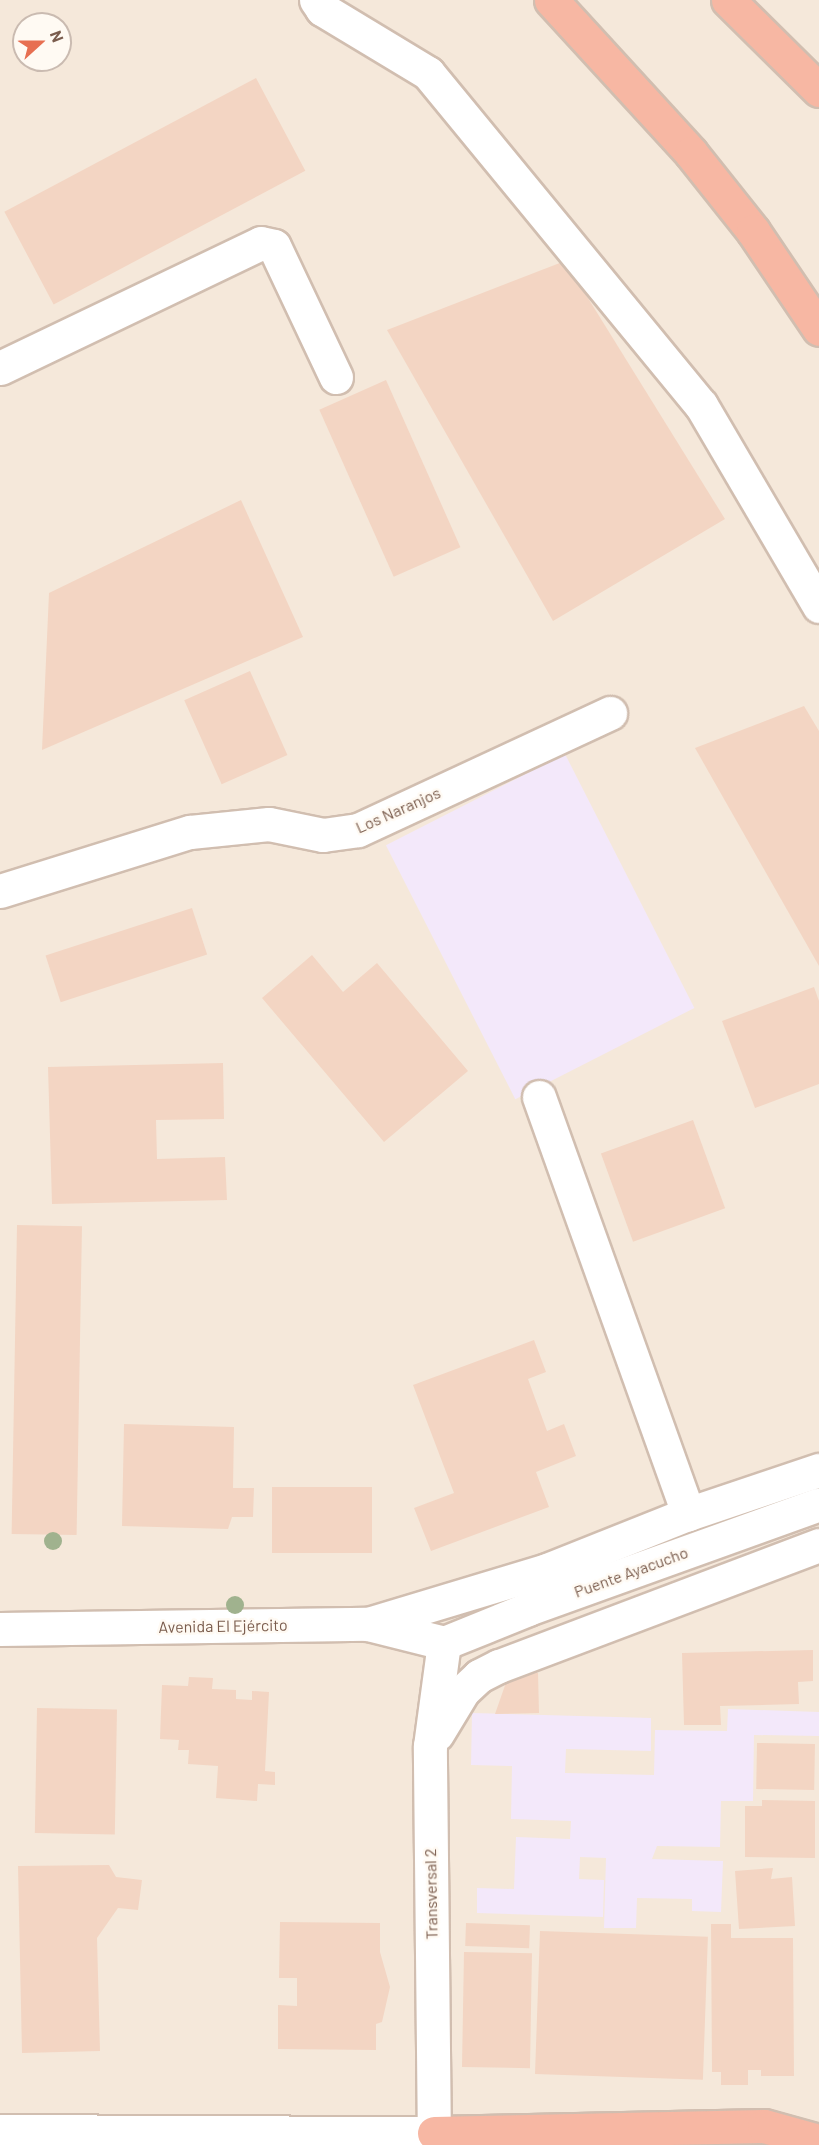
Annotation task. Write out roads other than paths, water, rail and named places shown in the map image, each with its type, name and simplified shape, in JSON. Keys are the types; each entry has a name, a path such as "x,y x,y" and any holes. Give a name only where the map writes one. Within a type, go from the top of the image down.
{"highway":[{"path":"550,0 691,153 753,231 819,329"},
{"path":"736,7 819,90"},
{"path":"434,2139 764,2126 819,2141"}],"street":[{"path":"316,0 322,9 428,72 701,405 819,606"},
{"path":"0,368 261,243 274,246 336,377"},
{"name":"Los Naranjos","path":"0,891 190,832 269,824 323,835 358,830 610,712"},
{"path":"539,1097 688,1514"},
{"path":"368,1624 547,1570 688,1514 819,1470"},
{"name":"Puente Ayacucho","path":"444,1644 819,1504"},
{"path":"430,1746 463,1691 479,1676 819,1545"},
{"name":"Avenida El Ejército","path":"0,1629 368,1624 444,1644"},
{"name":"Transversal 2","path":"434,2139 430,1746 444,1644"},
{"path":"0,2131 434,2139"}]}
